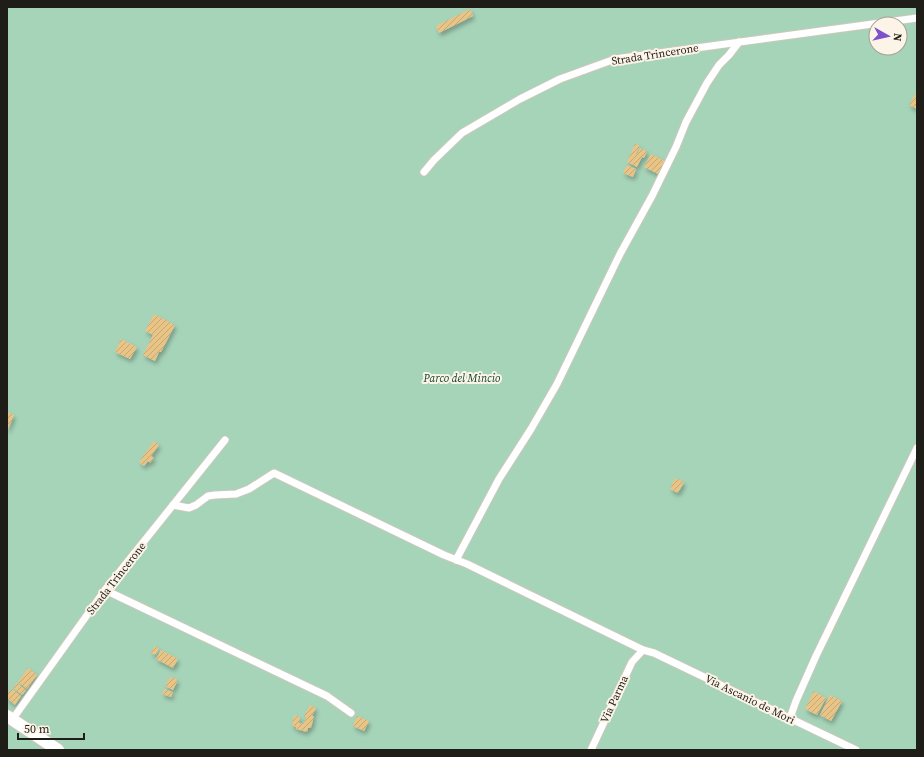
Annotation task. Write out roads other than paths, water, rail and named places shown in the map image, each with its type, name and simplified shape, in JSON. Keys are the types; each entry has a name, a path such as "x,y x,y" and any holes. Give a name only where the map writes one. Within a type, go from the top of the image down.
{"main road":[{"path":"9,718 58,750"}],"street":[{"name":"Strada Trincerone","path":"424,172 434,160 462,133 520,99 560,79 615,59 917,18"},
{"path":"456,560 499,479 531,429 557,384 620,254 652,196 676,148 686,122 707,83 719,65 739,42"},
{"name":"Strada Trincerone","path":"9,718 105,590 225,440"},
{"path":"790,718 816,656 917,448"},
{"name":"Via Ascanio de Mori","path":"172,505 189,508 196,505 208,496 236,494 249,489 274,473 643,650 654,653 856,750"},
{"path":"105,590 327,696 351,713"},
{"name":"Via Parma","path":"590,750 632,662 643,650"}],"park label":[{"name":"Parco del Mincio","path":"462,378"}]}
